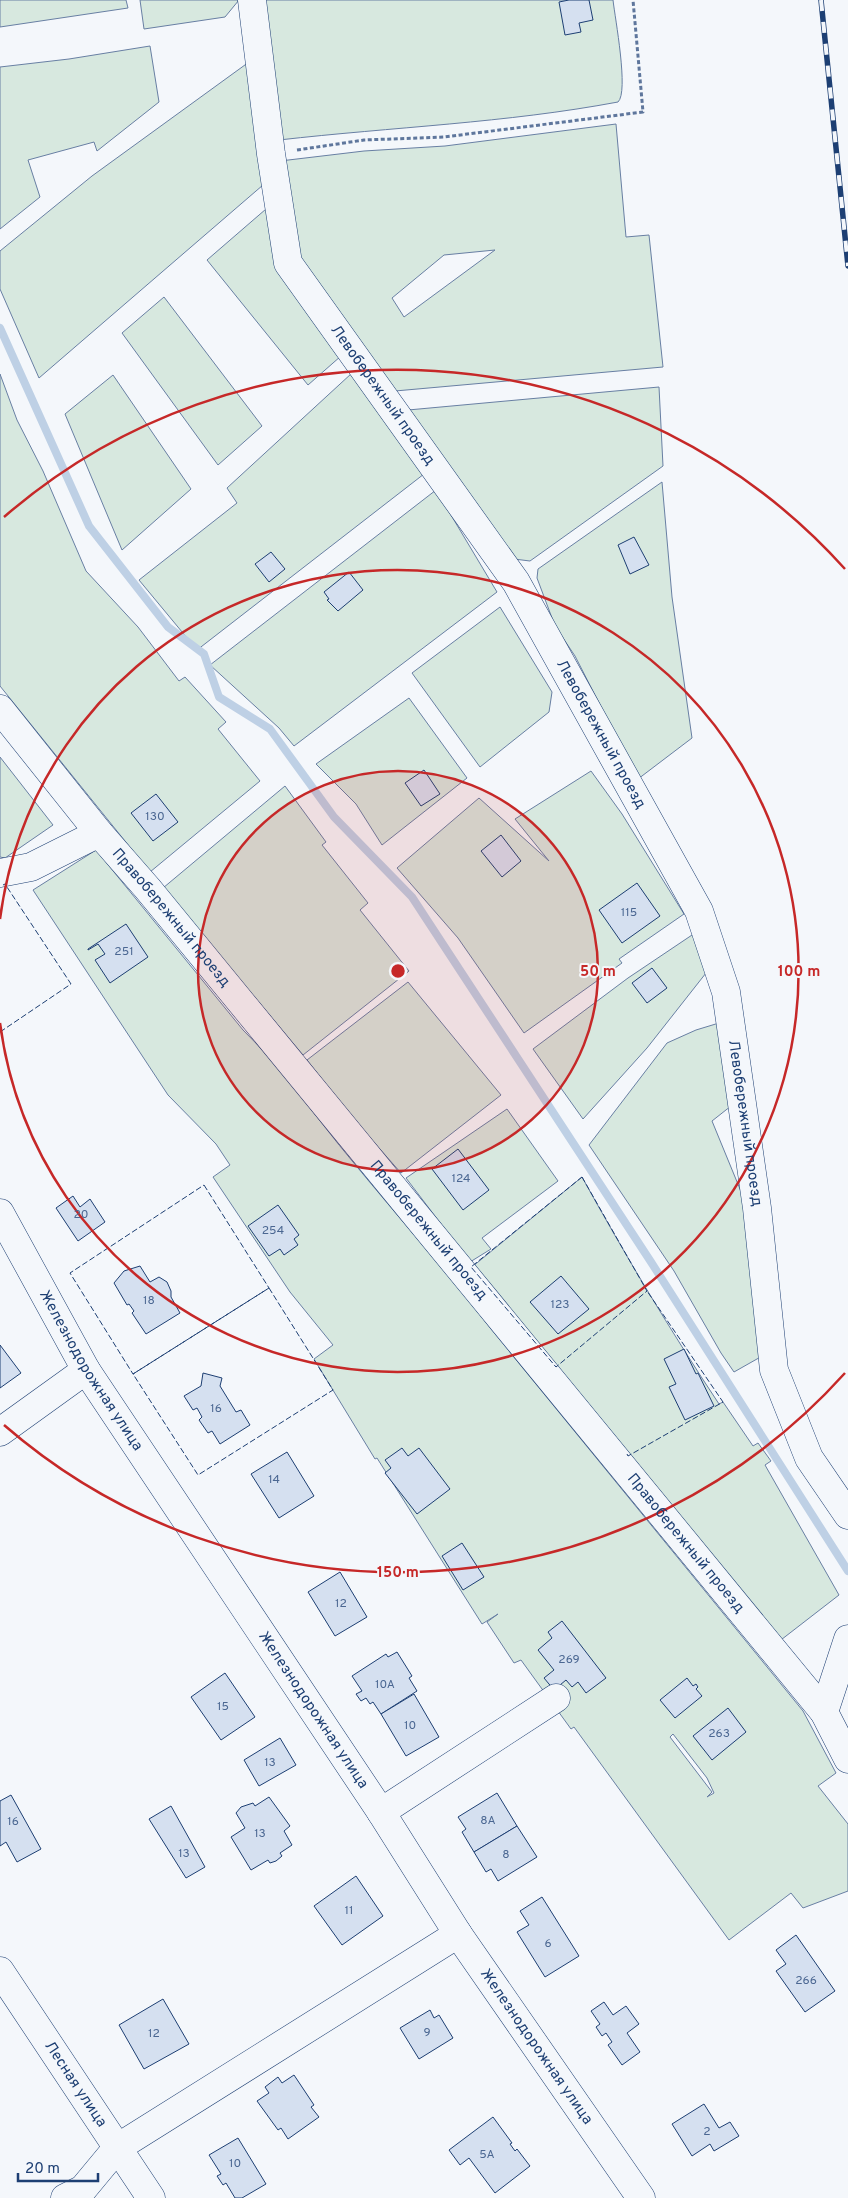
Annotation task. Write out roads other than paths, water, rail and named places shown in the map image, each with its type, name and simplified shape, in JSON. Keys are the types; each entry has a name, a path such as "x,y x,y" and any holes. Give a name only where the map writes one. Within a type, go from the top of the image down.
{"street":[{"name":"Левобережный проезд","path":"252,0 271,154 288,263 516,582 699,910 726,992 758,1208 774,1370 810,1458 848,1515"},
{"name":"Правобережный проезд","path":"0,709 99,833 160,904 824,1712 848,1759"},
{"path":"0,873 31,867 99,833"},
{"name":"Железнодорожная улица","path":"0,1213 86,1370 381,1812 458,1934 641,2198"},
{"path":"0,1432 86,1370"},
{"path":"824,1712 848,1639"},
{"path":"381,1812 556,1698"},
{"path":"65,2198 83,2189 117,2148 458,1934"},
{"name":"Лесная улица","path":"0,1970 151,2198"}],"waterway":[{"path":"0,328 89,526 168,627 204,654 219,697 270,729 334,817 412,897 651,1262 848,1571"}],"railway":[{"path":"821,0 848,266"}]}
